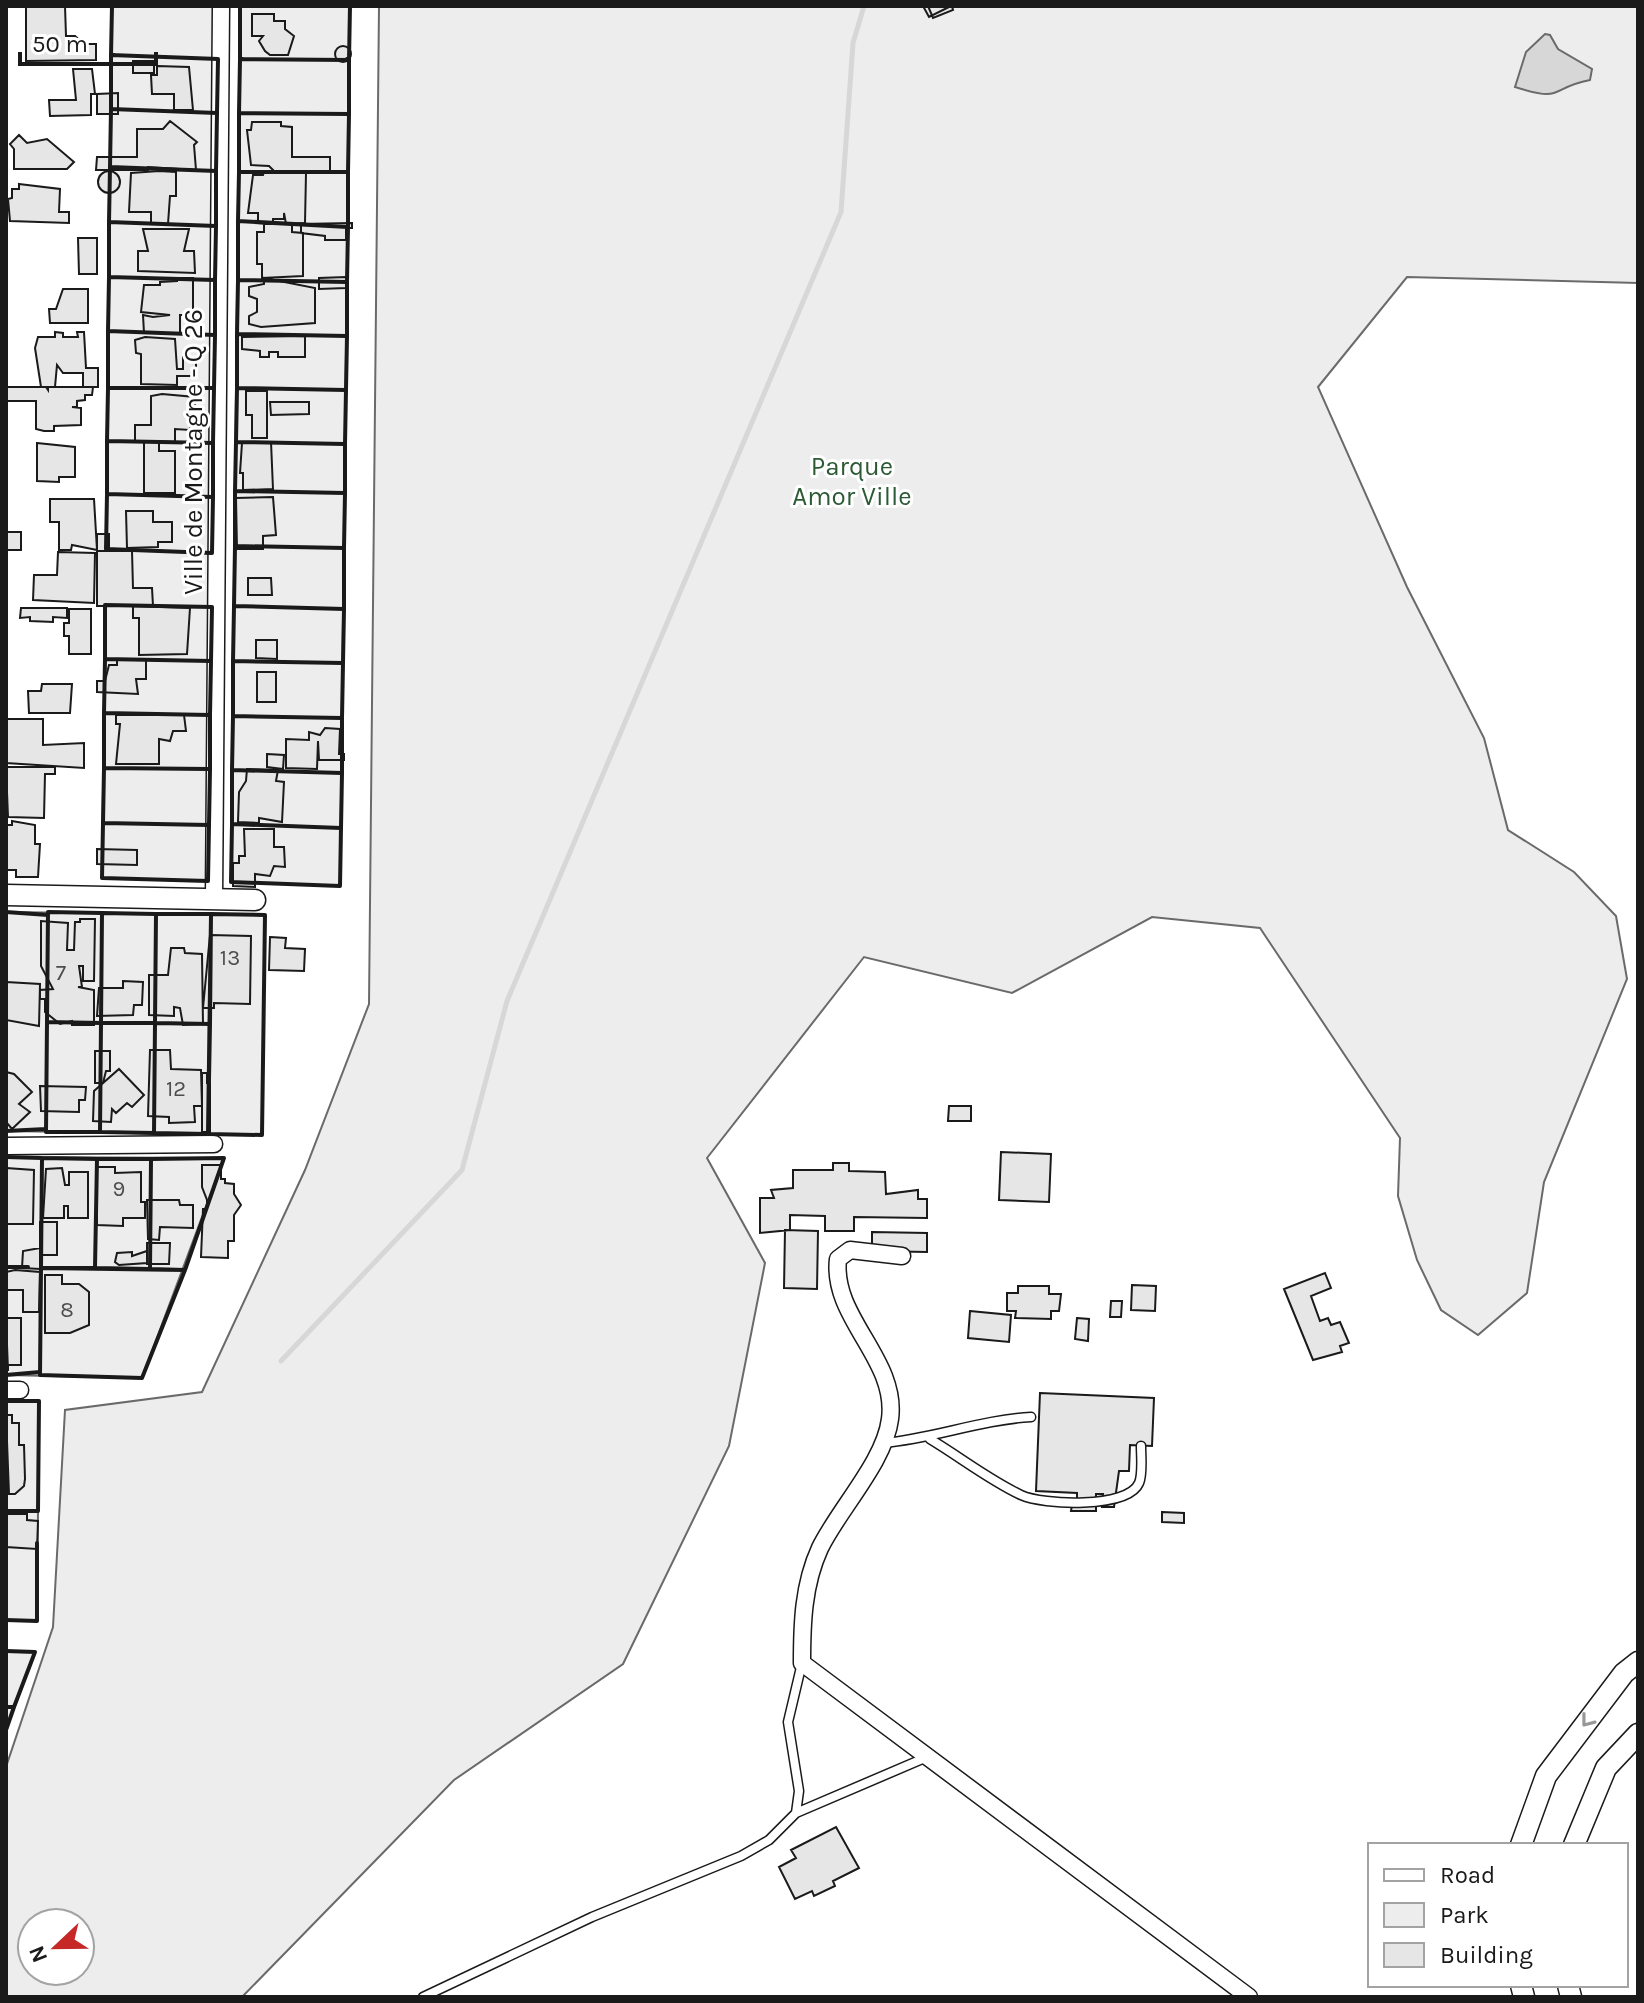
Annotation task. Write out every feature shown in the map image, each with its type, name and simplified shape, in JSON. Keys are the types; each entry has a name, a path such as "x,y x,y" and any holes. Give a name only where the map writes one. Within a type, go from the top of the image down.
{"street":[{"name":"Ville de Montagne - Q 26","path":"214,899 221,6"},
{"path":"6,895 255,900"},
{"path":"6,1146 214,1144"},
{"path":"902,1256 850,1250 838,1259 842,1297 887,1382 890,1418 883,1443 819,1550 801,1625 802,1663 1249,1997"},
{"path":"1522,1843 1546,1776 1624,1673 1638,1662"},
{"path":"1575,1843 1606,1768 1638,1734"}],"lane":[{"path":"883,1443 930,1439 989,1420 1031,1417"},
{"path":"930,1439 1023,1497 1057,1501 1102,1502 1131,1493 1140,1482 1141,1446"},
{"path":"796,1813 799,1791 788,1722 802,1663"},
{"path":"423,1997 592,1917 741,1856 769,1840 796,1813 927,1757"}],"green space":[{"path":"112,6 218,6 208,881 102,878"},
{"path":"240,6 350,6 340,886 231,882"},
{"name":"Parque Amor Ville","path":"379,6 1638,6 1638,283 1407,277 1318,387 1407,587 1484,738 1508,830 1574,872 1616,916 1627,979 1544,1182 1527,1293 1478,1335 1441,1310 1417,1260 1398,1196 1400,1138 1260,928 1152,917 1012,993 864,957 707,1158 765,1263 729,1446 623,1664 454,1780 242,1997 6,1997 6,1767 53,1627 65,1410 202,1392 305,1170 369,1004"},
{"path":"6,912 265,915 262,1135 6,1131"},
{"path":"6,1157 224,1158 142,1378 6,1375"},
{"path":"6,1401 39,1401 37,1621 6,1620"},
{"path":"6,1651 35,1652 6,1730"}],"shaded area":[{"path":"1545,34 1550,35 1558,49 1592,69 1590,80 1550,94 1515,87 1526,52"}],"building":[{"path":"26,6 65,6 66,36 75,36 84,44 96,44 96,60 26,61"},
{"path":"923,6 951,6 929,17"},
{"path":"928,6 952,6 953,10 933,18"},
{"path":"252,14 274,14 274,21 285,21 285,29 294,36 288,55 270,55 265,51 259,41 263,36 252,36"},
{"path":"343,46 351,54 343,62 335,54"},
{"path":"133,61 154,61 154,73 133,73"},
{"path":"157,66 189,67 193,110 174,110 174,94 152,94 151,75 157,75"},
{"path":"73,69 92,69 95,94 91,94 91,115 50,116 49,100 76,100"},
{"path":"118,93 118,114 97,114 97,94"},
{"path":"170,121 197,142 194,145 196,170 148,167 148,170 96,170 97,157 137,157 137,129 163,129"},
{"path":"252,122 281,122 281,126 292,127 292,157 330,157 330,171 274,171 269,166 251,165 247,130 251,130"},
{"path":"19,135 27,143 47,139 74,162 67,169 14,169 14,149 10,144"},
{"path":"105,171 113,171 120,182 113,193 105,193 98,186 98,178"},
{"path":"176,172 176,196 170,196 168,224 151,224 151,212 129,212 131,173"},
{"path":"264,172 306,173 305,223 286,224 284,213 284,219 273,219 273,224 258,223 258,213 248,213 253,175 263,175"},
{"path":"19,184 60,189 59,212 69,212 69,223 10,221 8,199 12,198 12,189 19,189"},
{"path":"352,223 352,228 346,228 346,240 325,240 325,236 301,233 301,224"},
{"path":"264,224 292,224 292,232 303,233 303,276 262,278 262,264 257,264 257,232 264,232"},
{"path":"143,229 189,229 184,251 194,251 195,273 138,271 138,251 148,251"},
{"path":"78,238 97,238 97,274 79,274"},
{"path":"346,277 346,288 319,289 319,278"},
{"path":"177,278 193,278 193,315 180,315 180,333 144,333 143,315 170,315 141,312 144,285 160,285 160,282 177,281"},
{"path":"264,278 315,288 315,323 261,327 249,324 249,316 257,312 257,299 249,296 249,287 264,284"},
{"path":"63,289 88,289 88,323 50,323 49,309 56,309"},
{"path":"55,332 63,333 63,337 78,337 77,332 84,332 86,368 98,368 98,387 83,387 83,373 63,373 57,365 55,387 41,387 35,348 38,337 55,337"},
{"path":"305,336 305,357 278,357 278,352 269,352 269,357 260,357 260,351 242,349 242,337"},
{"path":"145,337 175,339 177,369 183,369 183,357 196,357 196,376 177,376 177,385 141,384 141,354 136,353 135,340"},
{"path":"6,387 46,387 48,390 48,387 93,387 92,395 85,395 85,400 77,401 77,407 72,407 81,408 81,425 54,426 54,431 44,431 36,429 36,401 6,401"},
{"path":"246,391 267,391 267,438 252,438 252,415 246,415"},
{"path":"151,396 195,397 195,413 190,412 190,430 175,429 175,442 135,441 135,425 151,425"},
{"path":"270,402 309,402 309,414 271,415"},
{"path":"144,441 159,442 159,451 175,451 175,493 144,493"},
{"path":"271,442 273,489 243,490 243,473 240,473 242,443"},
{"path":"37,443 75,447 75,477 59,477 59,482 37,481"},
{"path":"273,497 276,535 263,536 263,549 237,549 236,498"},
{"path":"50,499 94,499 97,550 72,545 71,550 59,550 59,522 50,522"},
{"path":"126,511 153,511 153,522 172,522 172,542 158,542 158,547 127,548"},
{"path":"7,532 21,532 21,550 6,550"},
{"path":"97,534 109,534 109,551 97,551"},
{"path":"97,551 132,551 133,588 152,588 153,606 97,606"},
{"path":"58,552 95,553 94,603 33,600 34,575 57,575"},
{"path":"248,578 271,578 272,595 248,595"},
{"path":"133,606 190,608 187,654 139,655 139,618 133,618"},
{"path":"21,608 67,608 67,618 53,617 53,622 30,621 30,617 20,618"},
{"path":"69,609 91,609 91,654 69,654 69,636 64,636 64,623 69,623"},
{"path":"256,640 277,640 277,659 256,658"},
{"path":"117,659 146,659 146,679 136,679 138,694 97,692 97,681 105,681 109,665 117,665"},
{"path":"257,672 276,672 276,702 257,702"},
{"path":"42,684 72,684 70,713 29,713 28,691 41,691"},
{"path":"116,715 184,715 186,731 173,731 170,741 159,739 159,764 116,764 120,724 116,724"},
{"path":"6,719 43,719 43,745 84,743 84,768 6,763"},
{"path":"325,728 340,729 339,754 344,754 344,760 319,760 318,741 317,769 286,768 286,739 309,740 309,732 320,735"},
{"path":"267,754 284,755 283,769 267,767"},
{"path":"6,767 55,767 55,774 45,774 44,818 8,817"},
{"path":"247,769 278,770 276,781 284,782 282,822 259,818 259,823 238,822 239,792 246,781"},
{"path":"12,821 35,825 35,844 40,844 38,877 16,877 16,870 6,870 6,825 12,825"},
{"path":"244,829 274,829 274,847 284,847 285,867 274,866 270,876 255,874 255,887 233,886 233,863 239,863 239,856 245,856"},
{"path":"97,849 137,850 137,865 97,864"},
{"path":"80,919 95,919 94,981 83,981 83,966 79,966 82,987 78,987 94,990 94,1025 72,1025 72,1021 60,1024 45,1012 45,999 40,999 40,990 53,989 41,966 41,921 68,923 67,950 74,950 75,922 80,922"},
{"path":"210,935 251,936 250,1004 214,1003 214,1008 203,1008"},
{"path":"270,937 286,938 285,948 305,949 304,971 269,970"},
{"path":"171,948 184,948 185,953 202,954 203,1024 183,1025 180,1008 174,1007 174,1016 149,1015 149,975 168,975"},
{"path":"123,981 143,982 142,1005 134,1005 133,1015 97,1016 99,988 123,988"},
{"path":"6,982 40,984 39,1026 6,1020"},
{"path":"150,1050 170,1050 171,1069 201,1070 202,1106 194,1106 195,1122 169,1123 169,1117 148,1116"},
{"path":"95,1051 110,1051 110,1071 106,1071 103,1083 95,1083"},
{"path":"119,1069 144,1095 132,1107 127,1103 116,1113 112,1109 111,1122 93,1121 94,1091"},
{"path":"6,1072 14,1074 32,1092 19,1104 30,1112 12,1129 6,1122"},
{"path":"202,1073 207,1073 207,1083 210,1083 210,1132 202,1132"},
{"path":"40,1086 86,1087 85,1100 79,1100 79,1112 41,1111"},
{"path":"949,1106 971,1106 971,1121 948,1121"},
{"path":"1001,1152 1051,1154 1049,1202 999,1200"},
{"path":"833,1163 849,1163 849,1171 885,1172 886,1194 918,1190 918,1199 927,1199 927,1218 854,1217 854,1231 825,1231 825,1216 790,1215 790,1230 760,1233 760,1198 774,1198 771,1190 793,1188 793,1170 833,1170"},
{"path":"202,1165 221,1165 221,1179 234,1184 234,1194 241,1205 234,1215 234,1241 228,1241 228,1258 201,1257 203,1209 207,1209 202,1187"},
{"path":"97,1167 115,1167 115,1173 141,1172 141,1202 145,1202 145,1218 123,1218 123,1226 97,1225"},
{"path":"6,1168 34,1170 33,1224 6,1224"},
{"path":"62,1168 65,1185 69,1185 69,1172 88,1172 88,1218 68,1218 68,1206 64,1206 64,1218 43,1218 46,1169"},
{"path":"147,1200 179,1200 180,1205 193,1205 193,1228 160,1227 159,1240 148,1239"},
{"path":"40,1222 57,1222 57,1255 40,1255"},
{"path":"785,1230 818,1231 817,1289 784,1288"},
{"path":"872,1232 927,1233 927,1252 872,1251"},
{"path":"147,1243 170,1243 169,1264 147,1264"},
{"path":"40,1248 40,1269 22,1268 23,1251"},
{"path":"147,1251 147,1263 119,1265 115,1262 117,1253 132,1252 132,1256"},
{"path":"6,1272 40,1272 39,1312 23,1312 23,1290 6,1290"},
{"path":"1325,1273 1331,1288 1311,1296 1320,1321 1328,1318 1331,1325 1340,1322 1349,1343 1340,1346 1342,1352 1313,1360 1284,1289"},
{"path":"45,1275 62,1275 62,1284 79,1284 89,1292 89,1325 70,1333 45,1333"},
{"path":"1132,1285 1156,1286 1155,1311 1131,1310"},
{"path":"1018,1286 1049,1286 1049,1294 1061,1294 1059,1311 1051,1311 1051,1319 1015,1318 1016,1311 1007,1311 1007,1293 1018,1293"},
{"path":"1111,1301 1122,1301 1121,1317 1110,1317"},
{"path":"970,1311 1011,1315 1009,1342 968,1338"},
{"path":"6,1318 21,1318 21,1365 8,1365 8,1371"},
{"path":"1077,1318 1089,1319 1088,1341 1075,1339"},
{"path":"1040,1393 1154,1398 1152,1446 1130,1445 1129,1471 1119,1471 1114,1507 1102,1507 1103,1494 1096,1494 1096,1511 1071,1511 1072,1505 1077,1505 1077,1493 1036,1491"},
{"path":"6,1415 12,1415 12,1423 19,1423 19,1445 24,1445 24,1486 15,1494 9,1494"},
{"path":"1162,1512 1184,1513 1184,1523 1162,1522"},
{"path":"6,1514 27,1514 27,1520 38,1521 37,1549 6,1547"},
{"path":"836,1827 859,1868 833,1881 835,1886 814,1896 812,1891 795,1899 779,1867 796,1858 791,1850"}],"waterway":[{"path":"281,1361 462,1170 507,1001 841,212 853,43 864,6"}],"wall":[{"path":"112,6 111,55 115,55"},
{"path":"240,6 240,59 243,59"},
{"path":"347,59 350,6"},
{"path":"111,55 218,59 217,113 111,109 111,55"},
{"path":"240,59 349,60 349,114 239,113 240,59"},
{"path":"111,109 217,113 216,171 110,167 111,109"},
{"path":"239,113 349,114 348,172 239,172 239,113"},
{"path":"110,167 216,171 216,226 109,222 110,167"},
{"path":"239,172 348,172 348,227 238,221 239,172"},
{"path":"238,221 348,227 347,282 238,280 238,221"},
{"path":"109,222 216,226 215,280 109,277 109,222"},
{"path":"109,277 215,280 215,335 108,331 109,277"},
{"path":"238,280 347,282 347,336 237,334 238,280"},
{"path":"108,331 215,335 214,388 108,388 108,331"},
{"path":"237,334 347,336 346,390 237,388 237,334"},
{"path":"108,388 214,388 213,443 107,441 108,388"},
{"path":"237,388 346,390 345,444 236,442 237,388"},
{"path":"107,441 213,443 213,497 107,494 107,441"},
{"path":"236,442 345,444 345,493 235,491 236,442"},
{"path":"235,491 345,493 344,548 235,546 235,491"},
{"path":"107,494 213,497 212,553 106,549 107,494"},
{"path":"235,546 344,548 344,609 234,606 235,546"},
{"path":"105,605 212,607 211,661 105,659 105,605"},
{"path":"234,606 344,609 343,663 233,661 234,606"},
{"path":"105,659 211,661 210,715 104,713 105,659"},
{"path":"233,661 343,663 342,718 233,716 233,661"},
{"path":"104,713 210,715 210,769 104,768 104,713"},
{"path":"233,716 342,718 342,773 232,770 233,716"},
{"path":"104,768 210,769 209,825 103,823 104,768"},
{"path":"232,770 342,773 341,828 232,824 232,770"},
{"path":"103,823 209,825 208,881 102,878 103,823"},
{"path":"232,824 341,828 340,886 231,882 232,824"},
{"path":"6,912 48,915"},
{"path":"48,912 102,913 101,1023 47,1022 48,912"},
{"path":"102,913 156,914 155,1023 101,1023 102,913"},
{"path":"156,914 211,914 210,1024 155,1023 156,914"},
{"path":"211,914 265,915 262,1135 208,1134 211,914"},
{"path":"47,1022 101,1023 100,1132 46,1132 47,1022"},
{"path":"101,1023 155,1023 154,1133 100,1132 101,1023"},
{"path":"155,1023 210,1024 208,1134 154,1133 155,1023"},
{"path":"6,1131 46,1129"},
{"path":"6,1157 42,1158 42,1161"},
{"path":"42,1158 97,1159 95,1268 41,1268 42,1158"},
{"path":"224,1158 185,1270 150,1269 151,1159 224,1158"},
{"path":"97,1159 151,1159 150,1269 95,1268 97,1159"},
{"path":"6,1267 28,1267"},
{"path":"41,1268 185,1270 142,1378 40,1375 41,1268"},
{"path":"6,1375 40,1372"},
{"path":"6,1401 39,1401 38,1511 6,1511"},
{"path":"6,1620 37,1621 37,1543"},
{"path":"6,1651 35,1652 14,1707 6,1707"},
{"path":"6,1730 14,1707"}]}
